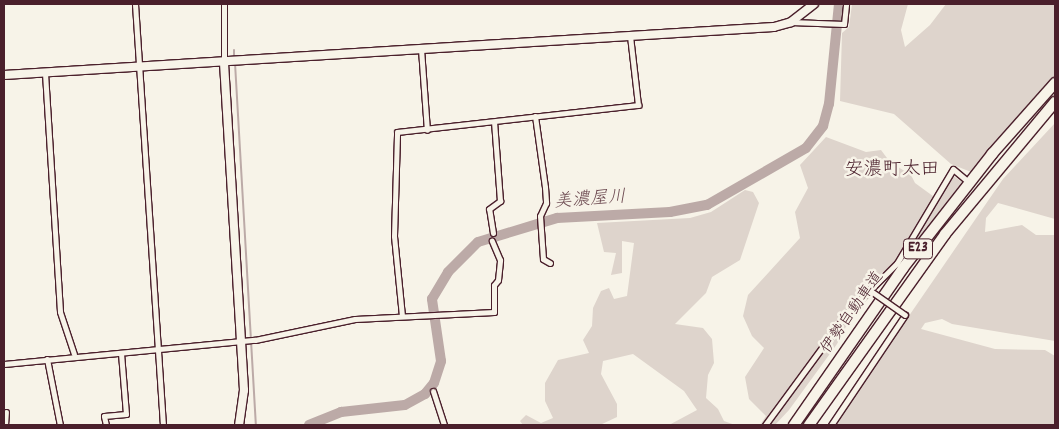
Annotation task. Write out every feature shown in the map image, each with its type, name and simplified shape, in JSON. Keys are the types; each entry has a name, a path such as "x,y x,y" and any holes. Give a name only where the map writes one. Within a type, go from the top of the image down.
{"highway":[{"name":"伊勢自動車道","path":"794,425 903,268 992,154 1055,83"},
{"name":"伊勢自動車道","path":"809,425 945,234 1055,102"}],"street":[{"path":"135,4 162,425"},
{"path":"224,4 224,63 244,410 239,425"},
{"path":"791,22 814,4"},
{"path":"4,75 224,63 774,27 791,22 841,24 846,4"},
{"path":"402,316 394,236 397,132 638,105 630,36"},
{"path":"421,49 427,130"},
{"path":"45,73 60,312 74,354"},
{"path":"535,116 546,203 540,216 543,260 550,263"},
{"path":"493,233 489,209 500,201 494,122"},
{"path":"765,425 868,288 897,263 953,169 965,179"},
{"path":"4,364 74,354 121,353 240,341 355,319 494,312 494,285 498,280 500,260 492,241"},
{"path":"831,425 905,315 868,288"},
{"path":"106,425 104,416 126,414 121,353"},
{"path":"47,359 60,425"},
{"path":"433,391 444,425"},
{"path":"5,425 6,412"}],"shaded area":[{"path":"852,4 908,4 901,30 905,47 930,25 946,4 1055,4 1055,76 971,172 951,164 894,114 840,101 842,33 849,27"},
{"path":"1055,123 1055,219 998,203 986,218 985,232 1022,225 1036,235 1055,235 1055,341 952,324 942,319 925,323 921,329 995,349 1045,350 1055,356 1055,425 834,425 1003,179"},
{"path":"826,137 866,152 881,150 890,162 911,175 915,183 937,199 952,175 962,182 915,246 868,284 837,344 789,410 775,425 760,425 766,416 749,399 745,377 764,348 752,336 743,316 748,295 800,238 795,212 808,188 800,165"},
{"path":"745,190 753,192 759,203 740,260 712,277 706,293 675,324 703,328 712,339 714,363 708,375 706,398 718,409 724,421 735,425 669,425 697,410 684,391 633,354 603,361 601,374 617,404 617,417 600,425 523,425 520,421 526,415 541,423 553,418 545,401 545,383 558,360 589,353 583,340 592,326 593,308 601,291 609,288 614,299 627,296 634,243 622,241 622,273 611,275 616,253 604,252 597,223 690,218 711,212"}],"waterway":[{"name":"美濃屋川","path":"309,425 341,412 405,405 425,394 434,383 441,361 432,299 448,272 478,242 557,218 670,212 707,205 806,148 823,126 829,104 839,4"},
{"path":"234,50 234,58"},
{"path":"235,63 256,425"}],"district":[{"name":"安濃町太田","path":"892,171"}]}
